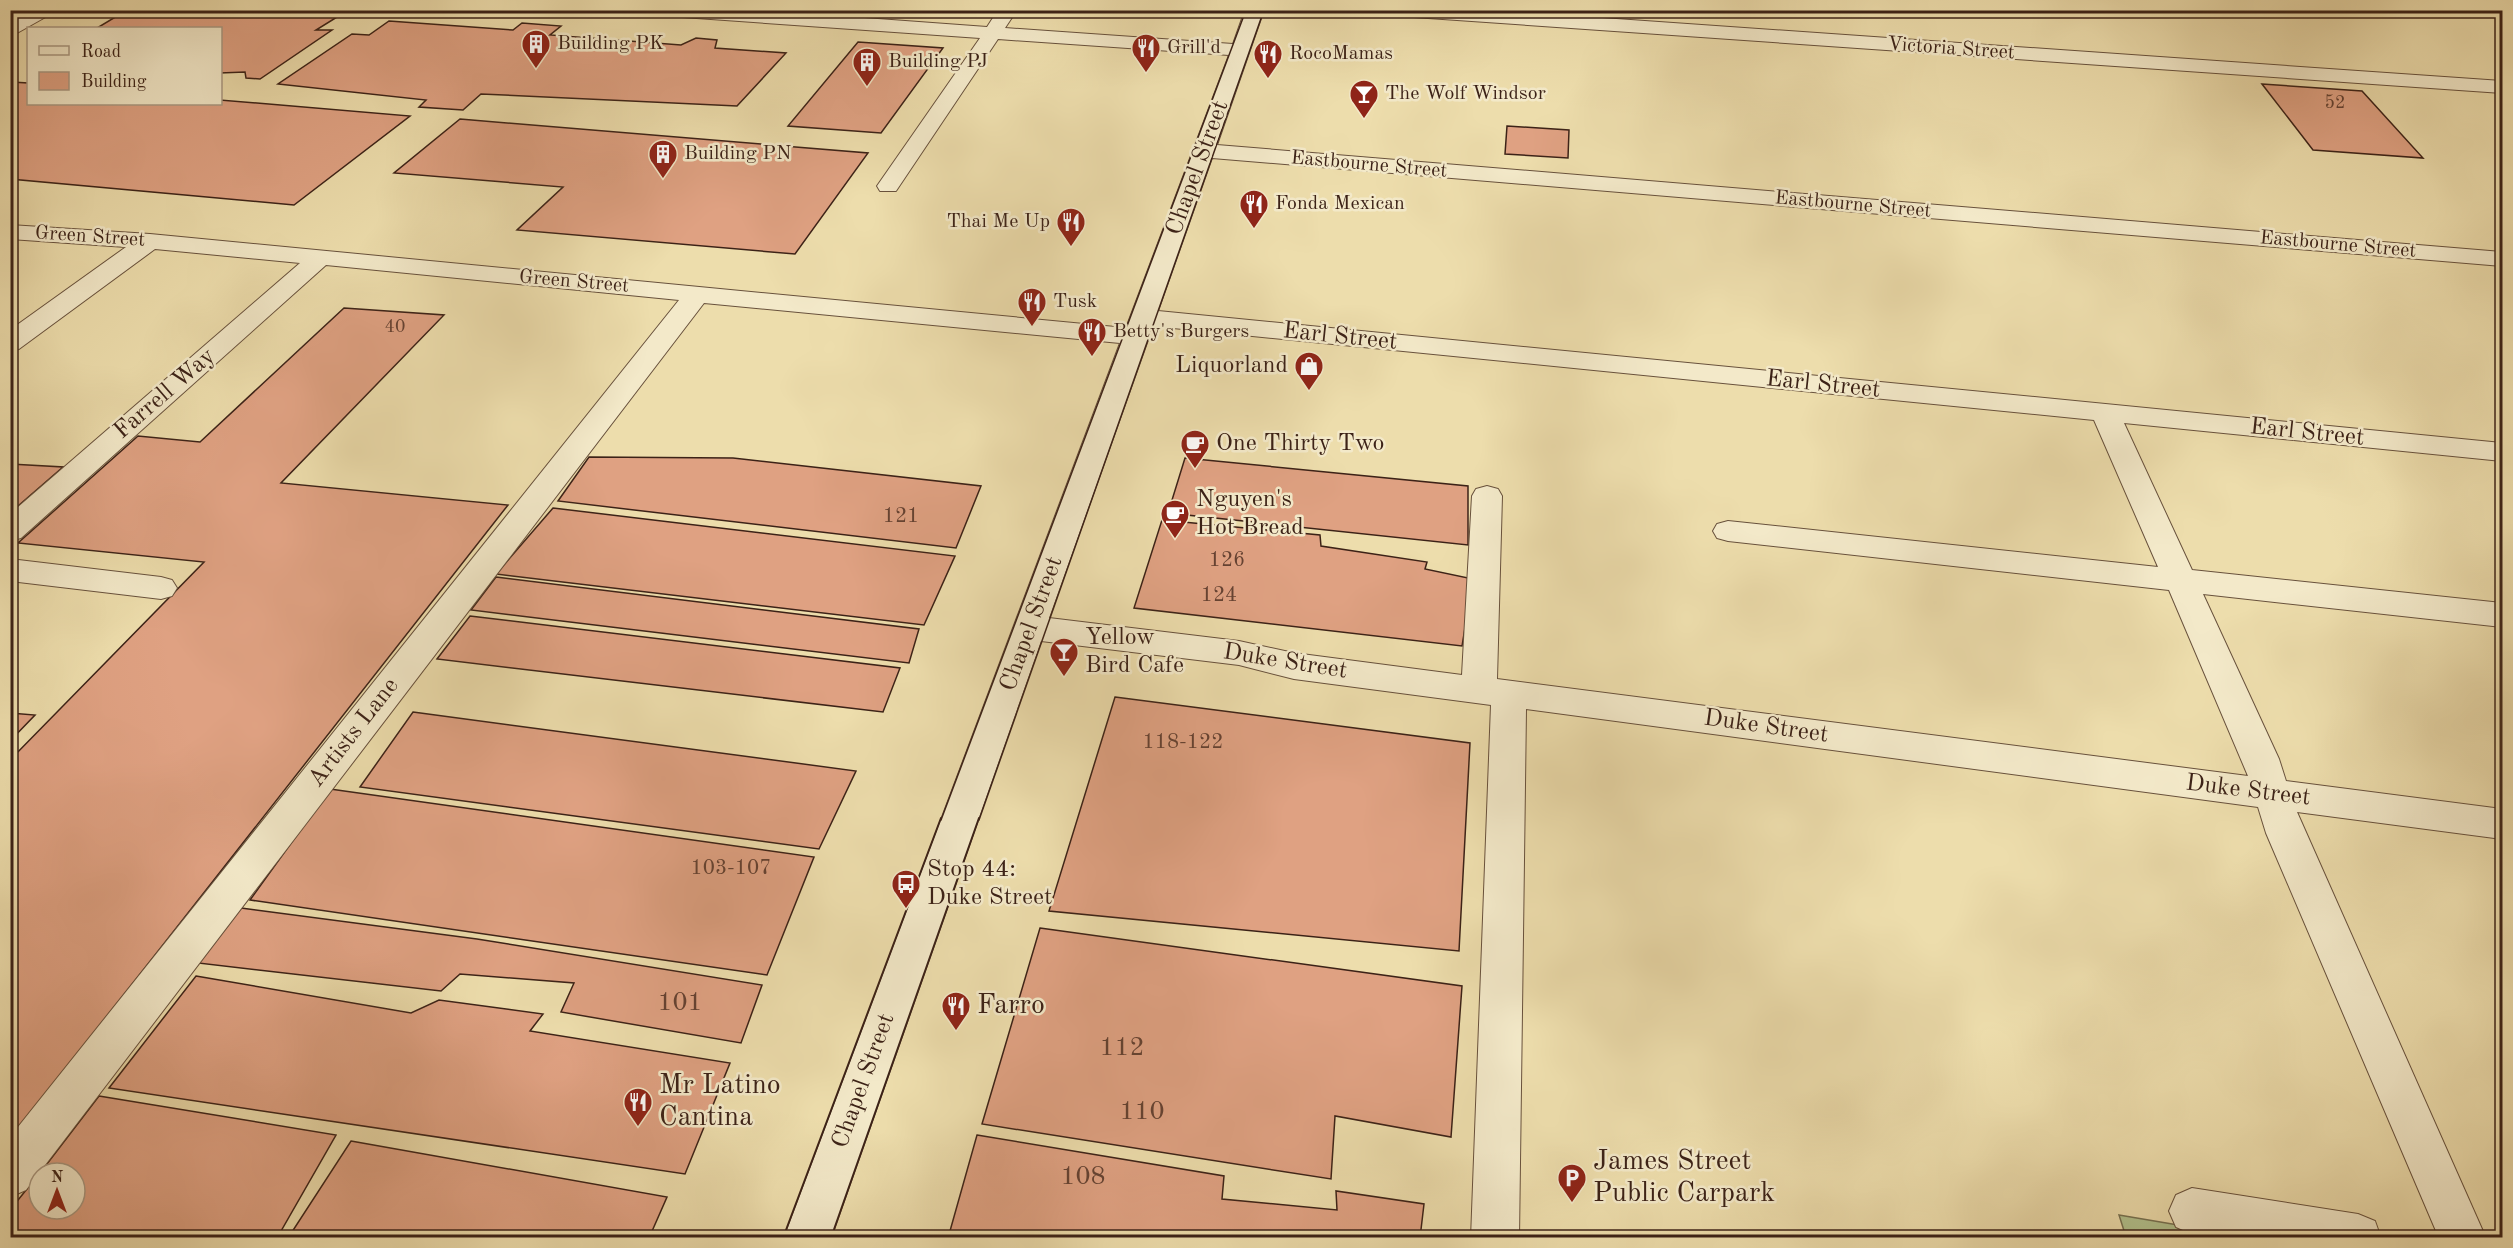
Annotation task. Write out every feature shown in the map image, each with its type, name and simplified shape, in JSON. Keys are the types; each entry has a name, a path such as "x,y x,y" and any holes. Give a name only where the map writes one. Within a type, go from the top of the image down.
{"street":[{"path":"10,31 49,10"},
{"path":"668,10 1241,50"},
{"path":"888,186 1008,10"},
{"name":"Chapel Street","path":"807,1238 1255,10"},
{"name":"Victoria Street","path":"1399,10 2502,87"},
{"name":"Eastbourne Street","path":"1204,152 2502,259"},
{"name":"Green Street","path":"10,232 150,241 698,293 1140,327"},
{"path":"10,343 150,241"},
{"name":"Farrell Way","path":"10,531 320,258"},
{"name":"Artists Lane","path":"10,1174 698,293"},
{"name":"Earl Street","path":"1140,327 2105,413 2502,452"},
{"path":"2105,413 2182,579 2261,759 2285,833 2463,1238"},
{"path":"1487,496 1494,691 1495,1238"},
{"path":"1728,531 2502,615"},
{"path":"10,570 160,588"},
{"name":"Duke Street","path":"1030,628 1239,653 1294,666 2502,824"},
{"path":"2192,1211 2358,1238"}],"green space":[{"path":"2119,1215 2249,1237 2126,1237"}],"building":[{"path":"127,10 305,10 342,14 316,30 332,30 260,79 246,78 245,72 222,73 222,27 99,27"},
{"name":"Building PK","path":"389,21 513,30 522,23 561,26 550,35 681,45 696,38 717,40 715,48 786,53 737,106 481,94 463,110 419,107 426,100 278,84 352,34 369,35"},
{"name":"Building PJ","path":"858,42 943,48 881,133 788,126"},
{"path":"11,82 27,83 27,105 222,105 222,100 410,116 294,205 10,179"},
{"path":"2262,84 2362,91 2423,158 2313,150"},
{"name":"Building PN","path":"460,119 868,153 795,254 517,230 563,187 394,173"},
{"path":"1507,126 1569,130 1568,158 1505,154"},
{"path":"344,308 444,315 281,483 508,505 10,1140 10,760 204,562 18,543 138,436 200,442"},
{"path":"589,457 733,458 981,486 956,548 558,501"},
{"path":"1185,458 1468,486 1468,545 1168,513"},
{"path":"10,464 63,467 10,513"},
{"path":"553,508 955,556 924,625 496,574"},
{"path":"1162,520 1320,535 1321,546 1427,562 1425,569 1473,579 1462,646 1134,608"},
{"path":"496,577 919,629 909,663 471,610"},
{"path":"470,616 900,668 883,712 437,659"},
{"path":"1115,697 1470,743 1459,951 1049,911"},
{"path":"413,712 856,771 819,849 360,787"},
{"path":"10,713 35,715 10,741"},
{"path":"330,789 814,857 767,975 250,900"},
{"path":"241,908 477,939 762,985 741,1043 561,1012 574,983 460,974 441,991 198,963"},
{"path":"1040,928 1462,986 1451,1137 1335,1116 1331,1179 982,1124"},
{"path":"196,976 411,1013 439,1000 543,1014 530,1031 730,1063 685,1174 109,1088"},
{"path":"99,1096 336,1135 277,1238 10,1238 10,1210 27,1189 27,1221 87,1221 87,1161 49,1161"},
{"path":"977,1135 1224,1176 1222,1199 1337,1210 1336,1191 1424,1204 1420,1238 948,1238"},
{"path":"351,1141 667,1197 649,1238 288,1238"}],"tram line":[{"path":"941,820 1246,10"},
{"path":"979,820 1264,10"},
{"path":"783,1238 941,818"},
{"path":"831,1238 979,818"}],"place":[{"name":"Building PK","path":"536,70"},
{"name":"Grill'd","path":"1146,74"},
{"name":"RocoMamas","path":"1268,80"},
{"name":"Building PJ","path":"867,88"},
{"name":"The Wolf Windsor","path":"1364,120"},
{"name":"Building PN","path":"663,180"},
{"name":"Fonda Mexican","path":"1254,230"},
{"name":"Thai Me Up","path":"1071,248"},
{"name":"Tusk","path":"1032,328"},
{"name":"Betty's Burgers","path":"1092,358"},
{"name":"Liquorland","path":"1309,392"},
{"name":"One Thirty Two","path":"1195,470"},
{"name":"Nguyen's Hot Bread","path":"1175,540"},
{"name":"Yellow Bird Cafe","path":"1064,678"},
{"name":"Stop 44: Duke Street","path":"906,910"},
{"name":"Farro","path":"956,1032"},
{"name":"Mr Latino Cantina","path":"638,1128"},
{"name":"James Street Public Carpark","path":"1572,1204"}]}
